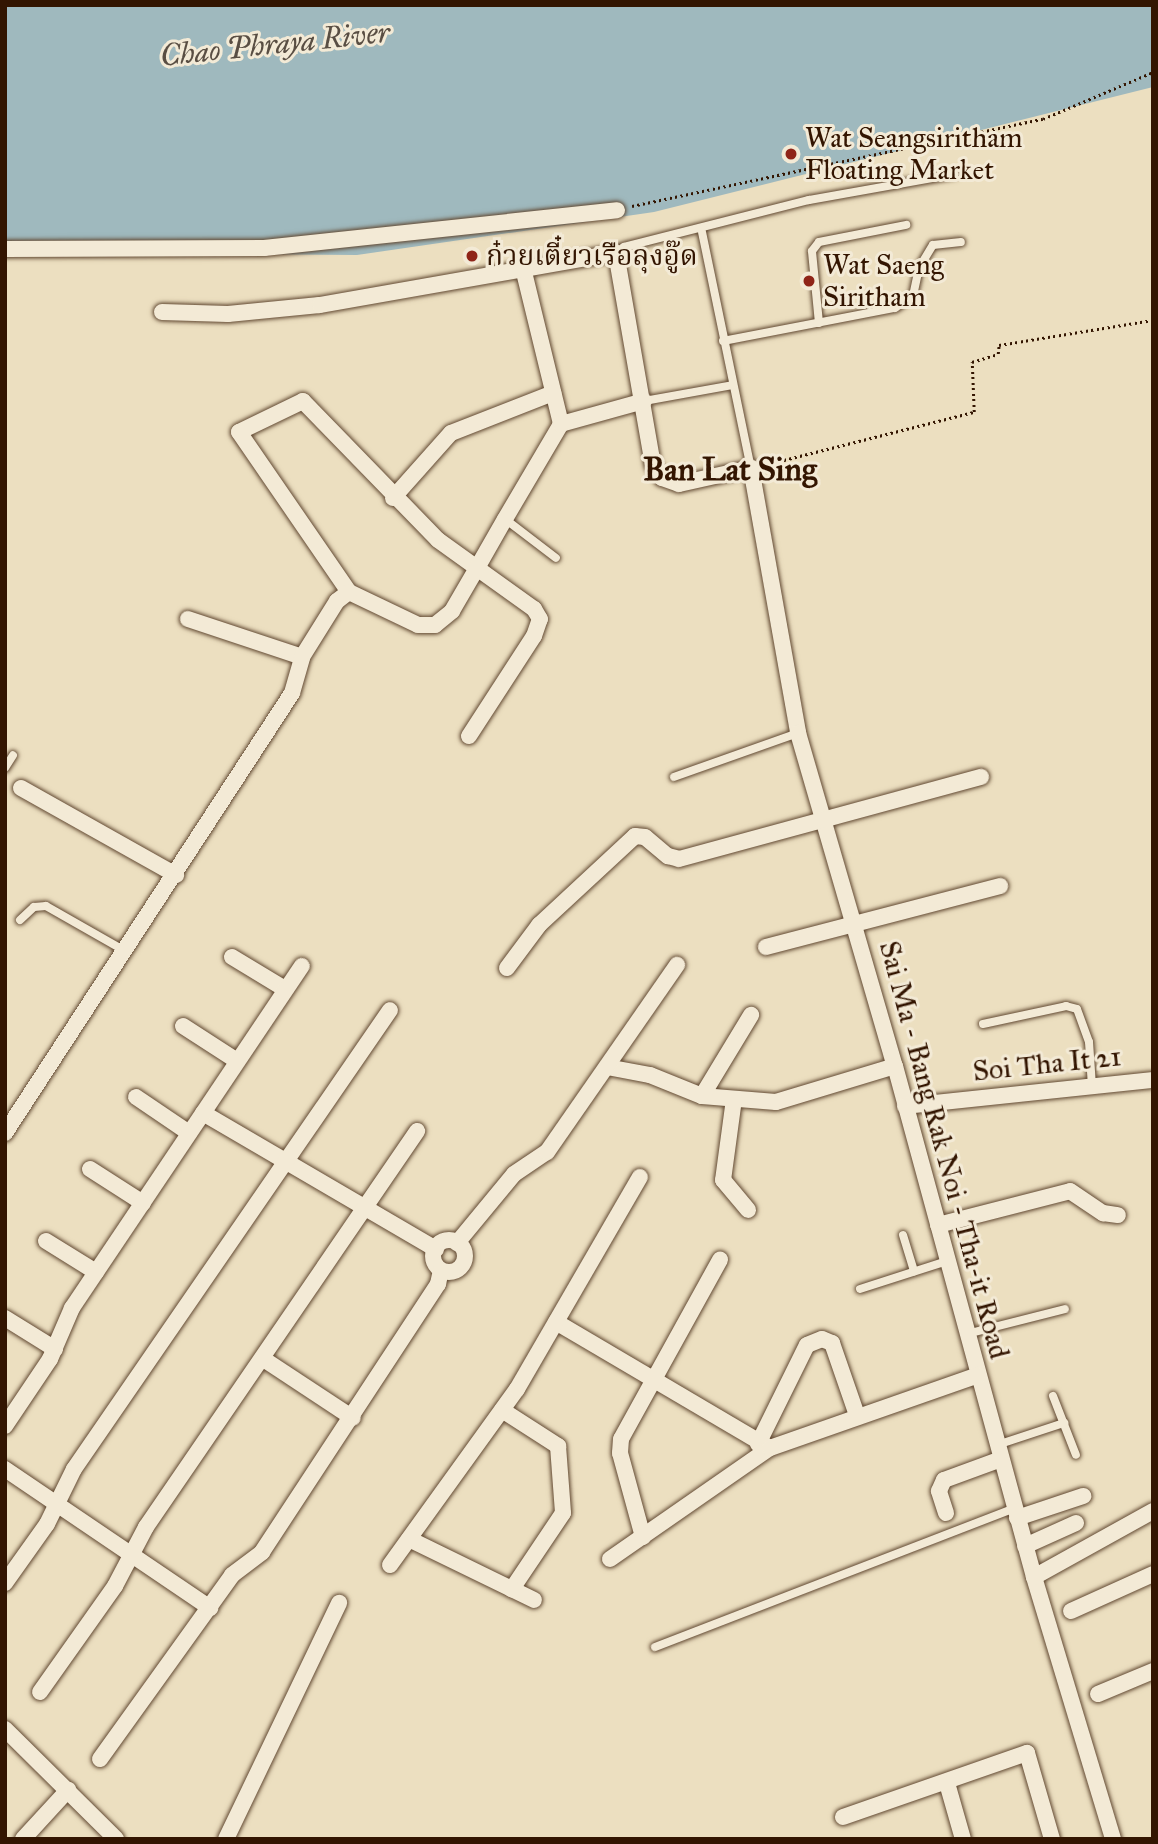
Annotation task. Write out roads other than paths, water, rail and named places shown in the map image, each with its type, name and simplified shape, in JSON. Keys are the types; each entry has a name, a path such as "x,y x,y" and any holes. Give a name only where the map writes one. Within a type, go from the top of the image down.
{"street":[{"path":"5,249 151,251 340,242 617,209"},
{"path":"162,312 228,314 320,305 616,253 644,401 653,465 662,478 679,484 751,468"},
{"path":"469,736 534,636 540,619 477,568 438,540 393,498 303,401 239,432 349,592 418,625 435,625 452,611 477,568 505,519 561,424 523,268"},
{"path":"393,498 451,433 554,393"},
{"path":"561,424 644,401"},
{"name":"Sai Ma - Bang Rak Noi - Tha-it Road","path":"751,468 798,733 895,1066 1025,1546 1113,1839"},
{"path":"5,1133 176,875 292,693 302,657 337,601 349,592"},
{"path":"188,619 302,657"},
{"path":"507,968 539,925 635,836 645,837 668,856 679,859 821,817 981,777"},
{"path":"21,788 176,875"},
{"path":"766,947 853,920 1000,886"},
{"path":"232,957 285,989"},
{"path":"457,1242 513,1174 547,1152 677,965"},
{"path":"5,1426 55,1349 72,1308 302,966"},
{"path":"5,1583 58,1505 74,1469 287,1164 390,1010"},
{"path":"702,1096 751,1015"},
{"path":"183,1026 237,1060"},
{"path":"607,1067 650,1075 702,1096 776,1102 895,1066"},
{"name":"Soi Tha It 21","path":"905,1106 1153,1080"},
{"path":"136,1097 189,1133"},
{"path":"733,1099 723,1180 748,1210"},
{"path":"202,1113 436,1249"},
{"path":"40,1692 115,1586 131,1555 417,1131"},
{"path":"90,1169 143,1203"},
{"path":"390,1565 502,1410 640,1177"},
{"path":"937,1224 1070,1191 1103,1213 1118,1215"},
{"path":"46,1241 96,1272"},
{"path":"442,1242 457,1242 465,1253 464,1262 453,1272 441,1270 434,1261 436,1249 442,1242"},
{"path":"643,1537 620,1453 621,1438 720,1260"},
{"path":"100,1759 232,1576 262,1552 353,1418 438,1284 441,1270"},
{"path":"5,1318 55,1349"},
{"path":"556,1322 764,1446"},
{"path":"764,1446 807,1345 822,1339 832,1343 857,1415"},
{"path":"265,1360 353,1418"},
{"path":"610,1559 764,1446 978,1375"},
{"path":"502,1410 558,1446 563,1513 512,1589"},
{"path":"946,1513 939,1491 944,1480 999,1452"},
{"path":"5,1469 210,1608"},
{"path":"1016,1513 1083,1496"},
{"path":"1034,1577 1153,1511"},
{"path":"1025,1546 1076,1523"},
{"path":"408,1539 534,1600"},
{"path":"1071,1611 1153,1574"},
{"path":"226,1839 339,1603"},
{"path":"1098,1694 1153,1671"},
{"path":"5,1729 116,1839"},
{"path":"843,1817 1027,1753 1052,1839"},
{"path":"947,1783 964,1839"},
{"path":"23,1839 68,1790"}],"lane":[{"path":"616,253 624,247 809,200 955,174"},
{"path":"819,323 812,251 819,242 906,225"},
{"path":"702,232 751,468"},
{"path":"723,341 895,308 908,302 917,290 925,254 933,245 961,242"},
{"path":"644,401 733,385"},
{"path":"505,519 556,558"},
{"path":"674,777 798,733"},
{"path":"5,768 13,755"},
{"path":"20,920 34,907 46,906 125,951"},
{"path":"983,1024 1066,1006 1077,1009 1089,1042 1092,1086"},
{"path":"903,1235 914,1271"},
{"path":"860,1289 947,1261"},
{"path":"967,1334 1065,1309"},
{"path":"1053,1396 1076,1455"},
{"path":"999,1452 1064,1423"},
{"path":"655,1647 1016,1513"}],"water":[{"name":"Chao Phraya River","path":"5,5 1153,5 1153,87 654,212 357,255 223,254 5,242"}],"place":[{"name":"Wat Seangsiritham Floating Market","path":"791,154"},
{"name":"ก๋วยเตี๋ยวเรือลุงอู๊ด","path":"472,256"},
{"name":"Wat Saeng Siritham","path":"809,281"}],"district":[{"name":"Ban Lat Sing","path":"730,470"}]}
